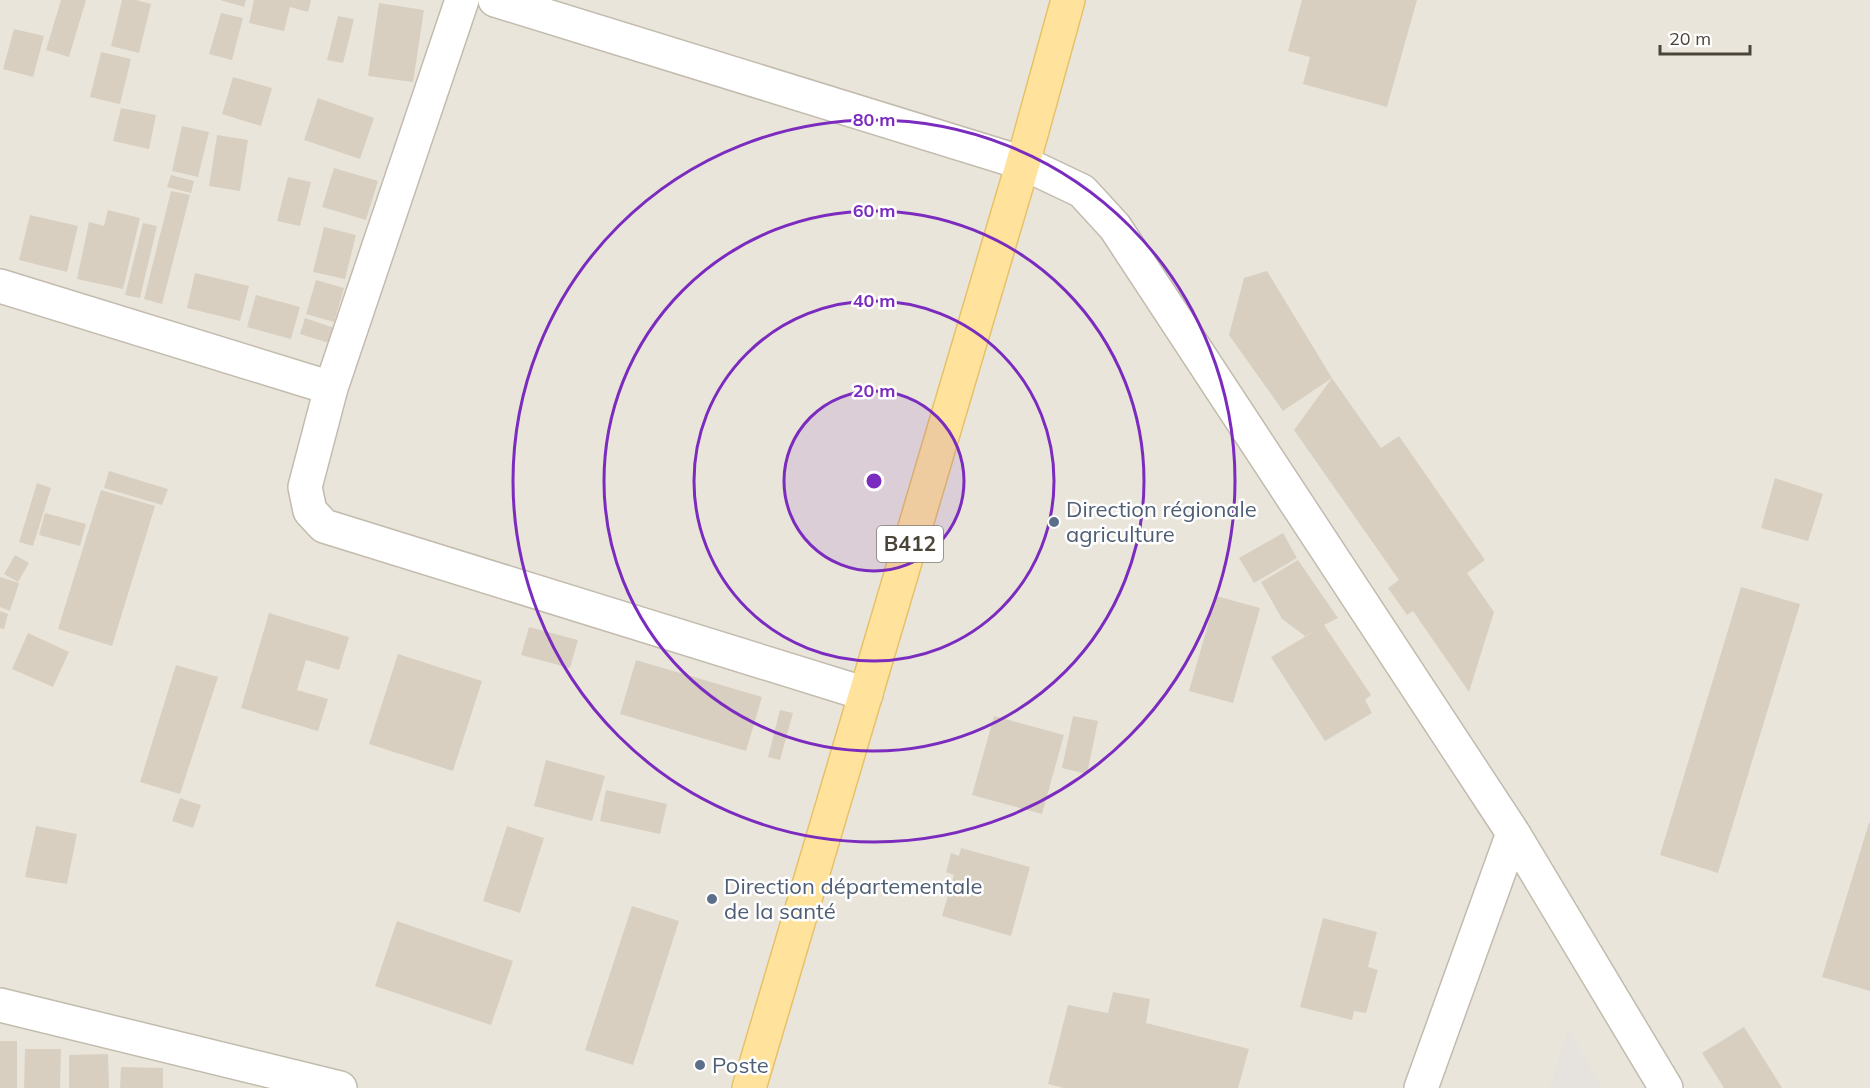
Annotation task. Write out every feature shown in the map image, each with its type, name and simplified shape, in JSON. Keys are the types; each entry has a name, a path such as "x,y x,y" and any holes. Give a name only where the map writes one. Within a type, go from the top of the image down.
{"main road":[{"name":"B412","path":"749,1088 1023,163 1068,0"}],"street":[{"path":"462,0 330,388 305,487 310,512 324,526 866,694"},
{"path":"495,0 1023,163 1082,190 1115,227 1513,834 1666,1088"},
{"path":"0,286 330,388"},
{"path":"1421,1088 1513,834"},
{"path":"0,1005 328,1086"}],"shaded area":[{"path":"0,0 1870,0 1870,1088 0,1088"},
{"path":"1568,1028 1602,1088 1550,1088"}],"building":[{"path":"61,0 86,0 69,57 46,50"},
{"path":"122,0 136,0 151,4 139,53 111,46"},
{"path":"220,0 246,0 244,7"},
{"path":"254,0 311,0 308,12 290,7 284,31 249,23"},
{"path":"1302,0 1417,0 1387,107 1303,84 1310,57 1288,51"},
{"path":"379,3 424,10 413,82 368,76"},
{"path":"221,13 243,18 232,60 209,54"},
{"path":"338,16 354,19 343,63 327,60"},
{"path":"14,29 44,36 33,77 3,69"},
{"path":"101,52 131,59 120,104 90,97"},
{"path":"233,77 272,88 261,126 222,114"},
{"path":"318,98 374,118 360,159 304,140"},
{"path":"121,108 156,115 149,149 113,141"},
{"path":"182,126 209,132 198,177 172,171"},
{"path":"217,135 248,140 240,191 209,186"},
{"path":"334,168 378,181 366,220 322,207"},
{"path":"171,175 194,181 191,193 167,187"},
{"path":"288,177 311,182 300,226 277,221"},
{"path":"171,191 190,195 162,304 144,299"},
{"path":"108,210 140,218 123,289 77,279 89,222 104,226"},
{"path":"30,215 78,226 67,272 19,260"},
{"path":"143,223 157,226 140,298 125,295"},
{"path":"324,227 356,235 345,279 313,272"},
{"path":"1267,271 1332,378 1283,411 1229,335 1244,278"},
{"path":"195,273 249,286 240,321 187,308"},
{"path":"316,280 344,288 334,322 306,314"},
{"path":"256,295 300,307 291,339 247,327"},
{"path":"305,318 334,328 329,343 300,334"},
{"path":"1332,378 1381,448 1399,436 1485,560 1467,573 1494,612 1469,692 1413,611 1407,615 1388,588 1399,580 1294,430"},
{"path":"109,471 168,489 162,505 104,488"},
{"path":"1775,478 1823,494 1808,541 1761,528"},
{"path":"37,483 51,488 33,546 19,542"},
{"path":"101,490 155,506 112,646 58,629"},
{"path":"45,513 86,524 80,546 39,535"},
{"path":"1283,533 1297,558 1254,583 1239,558"},
{"path":"15,555 29,563 18,582 4,574"},
{"path":"1298,560 1338,618 1324,625 1371,695 1365,700 1372,713 1325,741 1271,657 1313,632 1305,636 1282,619 1261,582"},
{"path":"0,577 19,583 10,611 0,607"},
{"path":"1741,587 1800,604 1718,873 1660,855"},
{"path":"1216,596 1260,608 1233,703 1189,691"},
{"path":"0,611 8,614 4,629 0,628"},
{"path":"269,613 349,637 339,670 306,660 297,690 328,699 318,731 241,708"},
{"path":"529,627 578,640 570,668 521,655"},
{"path":"28,633 69,652 53,687 12,669"},
{"path":"398,654 482,681 453,771 369,744"},
{"path":"636,660 762,697 746,751 620,714"},
{"path":"176,665 218,677 180,794 140,782"},
{"path":"780,710 793,713 780,760 768,757"},
{"path":"994,716 1064,735 1042,814 972,795"},
{"path":"1073,716 1098,721 1087,774 1062,768"},
{"path":"546,760 605,776 592,821 534,806"},
{"path":"606,790 667,804 660,834 600,821"},
{"path":"180,798 201,805 193,828 172,821"},
{"path":"1870,823 1870,991 1822,977"},
{"path":"36,826 77,834 67,884 25,877"},
{"path":"507,826 544,838 520,913 483,901"},
{"path":"961,848 1030,867 1011,936 942,916 954,875 946,872 951,853 959,856"},
{"path":"632,906 679,921 633,1065 585,1050"},
{"path":"1323,918 1377,932 1368,967 1378,970 1366,1013 1354,1011 1352,1020 1300,1007"},
{"path":"397,921 513,961 491,1025 375,986"},
{"path":"1113,992 1150,999 1146,1023 1249,1049 1238,1088 1064,1088 1048,1084 1068,1005 1108,1013"},
{"path":"1744,1027 1782,1088 1724,1088 1702,1053"},
{"path":"0,1041 17,1041 17,1088 0,1088"},
{"path":"25,1049 61,1049 60,1088 24,1088"},
{"path":"108,1054 109,1088 69,1088 69,1055"},
{"path":"121,1067 163,1068 163,1088 120,1088"}],"place":[{"name":"Direction régionale agriculture","path":"1054,522"},
{"name":"Direction départementale de la santé","path":"712,899"},
{"name":"Poste","path":"700,1065"}]}
